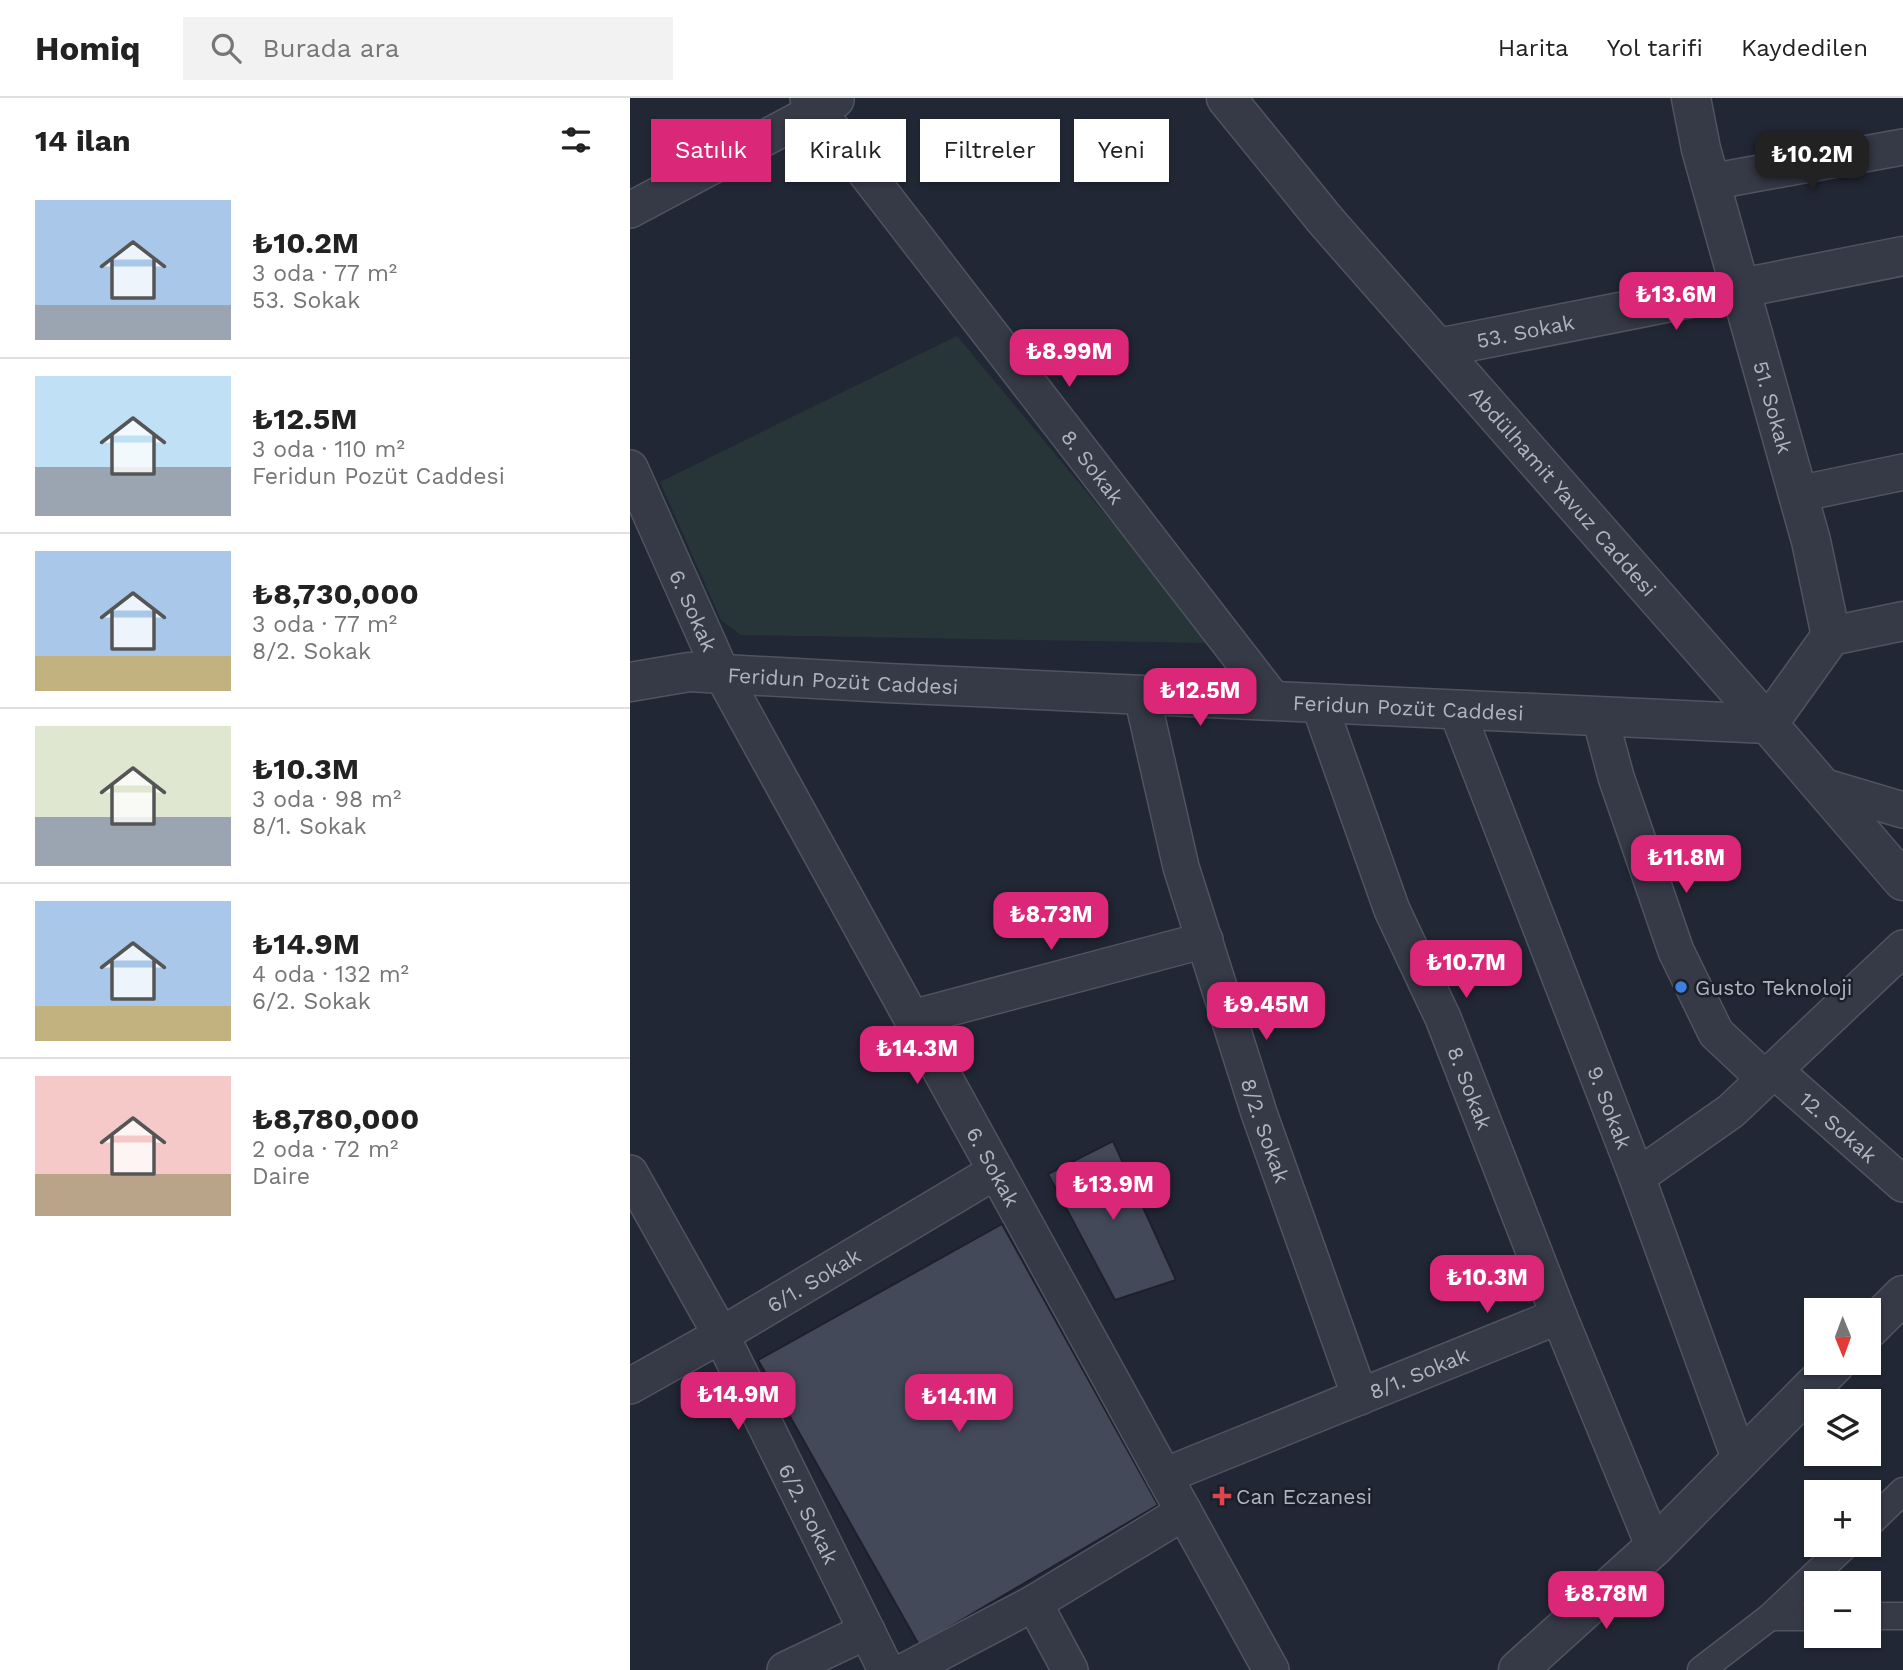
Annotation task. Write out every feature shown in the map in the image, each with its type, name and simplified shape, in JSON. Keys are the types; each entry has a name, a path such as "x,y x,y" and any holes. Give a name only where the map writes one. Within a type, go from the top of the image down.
{"street":[{"name":"Abdülhamit Yavuz Caddesi","path":"1226,98 1325,220 1903,881"},
{"name":"51. Sokak","path":"1691,98 1710,182 1811,541 1831,636"},
{"path":"630,211 822,102"},
{"name":"8. Sokak","path":"822,102 1275,702"},
{"path":"1710,182 1903,147"},
{"name":"53. Sokak","path":"1437,348 1903,256"},
{"name":"6. Sokak","path":"630,468 722,674 1271,1670"},
{"path":"1798,494 1903,472"},
{"path":"1768,724 1831,636 1903,621"},
{"name":"Feridun Pozüt Caddesi","path":"630,681 689,672 1142,696 1768,724"},
{"name":"8/2. Sokak","path":"1142,696 1181,867 1259,1113 1360,1397"},
{"name":"8. Sokak","path":"1319,704 1392,910 1443,1018 1559,1316"},
{"name":"9. Sokak","path":"1457,711 1637,1177 1731,1111 1903,948"},
{"name":"12. Sokak","path":"1600,717 1616,777 1676,951 1716,1033 1903,1184"},
{"path":"1822,786 1903,810"},
{"path":"912,1018 1205,940"},
{"name":"6/1. Sokak","path":"630,1386 721,1335 996,1171"},
{"name":"6/2. Sokak","path":"630,1173 721,1335 886,1670"},
{"path":"1637,1177 1740,1460"},
{"path":"1881,1317 1903,1295"},
{"path":"1559,1316 1654,1547"},
{"name":"8/1. Sokak","path":"1164,1476 1559,1316"},
{"path":"1518,1670 1654,1547 1823,1376"},
{"path":"1881,1512 1903,1491"},
{"path":"907,1670 1034,1602 1184,1512"},
{"path":"1701,1670 1770,1617 1833,1557"},
{"path":"1034,1602 1070,1670"},
{"path":"1770,1617 1804,1616"},
{"path":"1881,1616 1903,1616"},
{"path":"786,1670 867,1631"}],"shaded area":[{"path":"957,336 1212,643 741,635 721,620 660,482"}],"building":[{"path":"1113,1141 1176,1280 1115,1300 1048,1174"},
{"path":"1002,1224 1158,1505 919,1645 758,1360"}],"place":[{"name":"Gusto Teknoloji","path":"1681,987"},
{"name":"Can Eczanesi","path":"1222,1496"}]}
